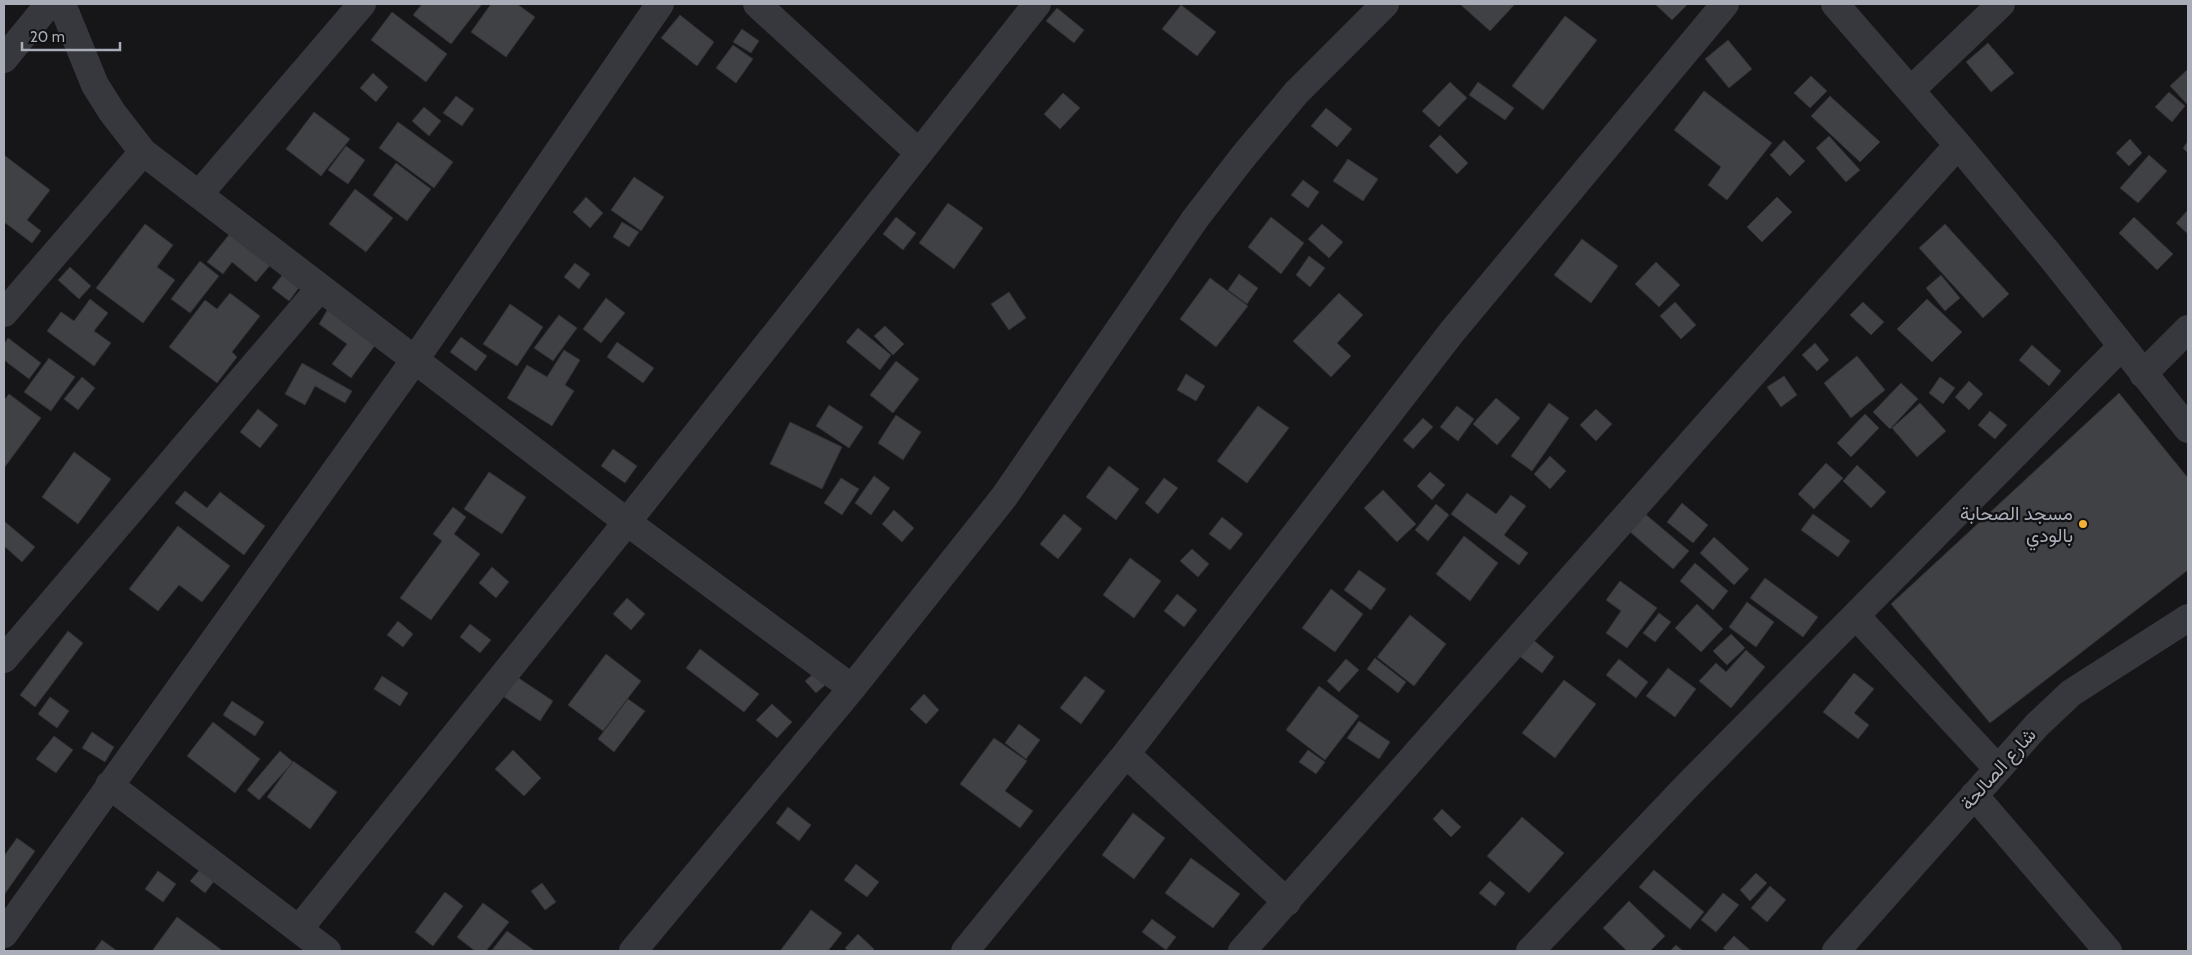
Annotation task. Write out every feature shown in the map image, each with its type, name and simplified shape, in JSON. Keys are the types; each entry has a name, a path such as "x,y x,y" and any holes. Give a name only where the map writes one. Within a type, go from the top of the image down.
{"street":[{"path":"4,58 49,4"},
{"path":"62,4 95,85 112,112 144,152 200,193 414,361 627,522 852,688"},
{"path":"200,193 362,4"},
{"path":"4,934 414,361 660,4"},
{"path":"757,4 919,153"},
{"path":"299,929 627,522 1036,4"},
{"path":"633,951 852,688 1004,496 1195,219 1242,158 1296,92 1385,4"},
{"path":"965,951 1126,754 1457,326 1724,4"},
{"path":"1835,4 1958,145 2052,258 2188,429"},
{"path":"1911,90 2001,4"},
{"path":"1242,951 1728,401 1958,145"},
{"path":"4,313 144,152"},
{"path":"4,659 320,288"},
{"path":"2143,374 2188,329"},
{"path":"1530,951 1689,784 2121,347"},
{"path":"1856,616 1998,769"},
{"name":"شارع الصالحة","path":"1836,951 2037,725 2071,693 2188,618"},
{"path":"1126,754 1287,902"},
{"path":"110,785 327,951"},
{"path":"1974,795 2108,951"}],"building":[{"path":"422,4 482,4 451,44 413,15"},
{"path":"491,4 517,4 535,17 506,57 471,32"},
{"path":"1460,4 1515,4 1490,31"},
{"path":"1655,4 1688,4 1672,20"},
{"path":"1181,5 1216,32 1197,56 1162,29"},
{"path":"1057,8 1084,30 1074,43 1046,21"},
{"path":"392,12 447,54 426,82 371,40"},
{"path":"680,15 714,42 697,66 661,38"},
{"path":"1565,16 1597,40 1543,110 1512,86"},
{"path":"742,29 759,41 751,53 733,42"},
{"path":"1728,40 1752,69 1729,88 1705,59"},
{"path":"1988,43 2014,73 1991,92 1966,62"},
{"path":"733,45 753,59 736,83 716,68"},
{"path":"2188,69 2188,103 2187,104 2170,86"},
{"path":"373,73 388,87 376,102 360,88"},
{"path":"1811,76 1827,91 1810,108 1794,93"},
{"path":"1450,82 1467,98 1439,127 1422,111"},
{"path":"1478,82 1514,108 1505,120 1469,95"},
{"path":"1704,91 1772,143 1727,200 1708,185 1721,167 1674,130"},
{"path":"2169,92 2185,106 2172,122 2155,107"},
{"path":"1063,93 1080,108 1060,129 1044,114"},
{"path":"456,96 474,109 462,126 443,113"},
{"path":"1830,96 1880,142 1860,162 1811,116"},
{"path":"424,107 441,121 429,136 412,121"},
{"path":"1326,108 1352,129 1337,147 1311,126"},
{"path":"314,112 350,139 321,176 286,149"},
{"path":"398,122 453,162 434,188 379,148"},
{"path":"1440,135 1468,163 1457,174 1429,146"},
{"path":"1829,136 1860,170 1846,182 1816,148"},
{"path":"2130,139 2142,153 2129,166 2116,153"},
{"path":"1784,140 1805,161 1790,176 1770,155"},
{"path":"2188,141 2188,153 2183,148"},
{"path":"346,146 365,160 348,184 328,170"},
{"path":"4,155 50,190 27,220 41,231 32,243 4,222"},
{"path":"2149,155 2167,171 2138,203 2120,188"},
{"path":"1348,159 1378,179 1363,201 1333,181"},
{"path":"396,163 431,189 407,221 373,195"},
{"path":"634,177 664,197 641,231 611,210"},
{"path":"1303,180 1319,192 1308,208 1291,195"},
{"path":"355,189 393,218 366,252 329,224"},
{"path":"586,197 603,213 590,228 573,212"},
{"path":"1777,197 1792,212 1762,242 1747,227"},
{"path":"948,203 983,228 954,269 919,243"},
{"path":"2188,210 2188,234 2176,223"},
{"path":"896,217 916,233 903,250 883,234"},
{"path":"1271,217 1304,243 1281,274 1248,247"},
{"path":"2134,217 2173,254 2157,270 2119,233"},
{"path":"622,222 639,232 629,247 613,237"},
{"path":"145,224 173,245 157,267 175,280 143,323 96,288"},
{"path":"1322,224 1343,242 1329,258 1308,239"},
{"path":"1945,224 2009,294 1983,318 1919,248"},
{"path":"232,231 272,263 256,282 232,262 223,274 207,262"},
{"path":"1582,239 1618,266 1591,303 1554,275"},
{"path":"1309,256 1325,268 1310,287 1296,275"},
{"path":"200,261 219,276 190,313 171,299"},
{"path":"1656,262 1680,285 1659,307 1635,284"},
{"path":"575,263 590,274 579,289 564,277"},
{"path":"70,267 91,286 79,299 58,280"},
{"path":"284,273 301,285 289,301 272,288"},
{"path":"1239,274 1258,288 1247,304 1228,290"},
{"path":"1941,275 1960,298 1945,311 1926,288"},
{"path":"1210,278 1248,306 1216,347 1180,319"},
{"path":"1009,292 1026,318 1009,330 991,304"},
{"path":"230,293 260,316 232,352 237,357 217,383 169,347 205,300 217,309"},
{"path":"1339,293 1363,315 1337,343 1351,356 1331,377 1293,341"},
{"path":"606,298 625,313 601,343 583,329"},
{"path":"90,299 108,313 94,331 111,343 94,366 47,331 61,312 74,321"},
{"path":"1927,299 1962,332 1932,362 1897,329"},
{"path":"1675,302 1696,325 1681,339 1660,316"},
{"path":"1863,302 1884,322 1871,335 1850,315"},
{"path":"510,304 543,327 517,366 483,344"},
{"path":"328,309 376,344 351,378 332,364 347,344 319,324"},
{"path":"559,315 577,328 553,361 534,348"},
{"path":"885,326 904,344 893,355 874,336"},
{"path":"858,328 891,355 880,370 846,342"},
{"path":"461,337 487,356 476,371 450,352"},
{"path":"8,338 41,363 29,379 4,360 4,344"},
{"path":"617,342 654,368 643,383 607,357"},
{"path":"1815,343 1829,360 1817,371 1802,355"},
{"path":"2032,345 2061,371 2049,386 2019,360"},
{"path":"564,350 580,360 565,385 574,391 552,426 507,398 527,365 547,377"},
{"path":"1857,356 1885,390 1851,418 1824,383"},
{"path":"49,358 75,377 51,411 24,392"},
{"path":"896,361 919,379 893,413 870,395"},
{"path":"302,363 352,391 345,403 315,386 305,405 285,394"},
{"path":"1186,374 1205,386 1196,401 1177,390"},
{"path":"1784,376 1797,395 1781,407 1767,387"},
{"path":"82,377 95,388 78,410 64,399"},
{"path":"1940,377 1955,388 1943,404 1929,393"},
{"path":"1969,381 1983,394 1969,410 1955,397"},
{"path":"1901,383 1918,399 1890,429 1873,412"},
{"name":"مسجد الصحابة بالودي","path":"2119,393 2188,478 2188,570 1990,723 1891,604"},
{"path":"9,394 41,418 4,468 4,400"},
{"path":"1496,398 1520,418 1497,445 1473,424"},
{"path":"1549,403 1569,418 1532,471 1511,456"},
{"path":"1920,403 1946,431 1917,457 1892,428"},
{"path":"829,405 863,427 849,448 816,426"},
{"path":"1258,406 1289,428 1247,483 1217,461"},
{"path":"1457,406 1474,419 1458,441 1440,427"},
{"path":"258,409 278,425 260,448 240,432"},
{"path":"1596,409 1612,424 1596,441 1580,425"},
{"path":"1990,411 2007,425 1995,439 1978,425"},
{"path":"1865,414 1879,428 1851,457 1837,443"},
{"path":"896,415 921,432 903,460 878,443"},
{"path":"1423,418 1433,427 1413,449 1403,440"},
{"path":"790,422 842,447 822,489 770,464"},
{"path":"613,449 637,466 625,483 601,466"},
{"path":"74,452 111,479 78,524 42,497"},
{"path":"1550,456 1566,471 1550,489 1534,474"},
{"path":"1826,463 1843,478 1814,509 1798,494"},
{"path":"1857,465 1886,492 1871,508 1843,481"},
{"path":"1109,466 1139,489 1116,520 1086,497"},
{"path":"489,472 526,497 502,534 464,509"},
{"path":"1430,472 1445,485 1432,500 1417,486"},
{"path":"874,476 890,488 871,515 855,503"},
{"path":"841,478 859,489 842,515 824,503"},
{"path":"1164,478 1178,488 1158,514 1145,503"},
{"path":"1383,490 1416,524 1397,542 1364,508"},
{"path":"185,491 207,508 220,492 265,526 244,555 175,503"},
{"path":"1467,493 1496,514 1511,495 1526,506 1504,535 1528,553 1519,565 1451,514"},
{"path":"1682,503 1708,525 1693,543 1667,522"},
{"path":"1436,504 1449,515 1428,541 1415,530"},
{"path":"453,507 466,517 454,534 480,554 431,620 400,598 442,541 433,534"},
{"path":"894,510 914,528 902,542 882,524"},
{"path":"1644,513 1689,551 1673,569 1629,531"},
{"path":"1064,514 1082,529 1058,559 1040,544"},
{"path":"1813,514 1850,541 1838,557 1801,530"},
{"path":"1222,517 1243,534 1230,550 1209,534"},
{"path":"4,521 35,547 22,562 4,546"},
{"path":"178,526 230,566 202,602 179,585 158,611 129,589"},
{"path":"1464,536 1498,563 1470,601 1436,574"},
{"path":"1714,537 1749,569 1734,585 1700,553"},
{"path":"1192,549 1209,564 1198,577 1180,561"},
{"path":"1130,558 1161,581 1134,618 1103,595"},
{"path":"1695,563 1728,591 1713,610 1680,581"},
{"path":"492,567 509,582 496,598 479,583"},
{"path":"1359,570 1386,589 1371,610 1344,590"},
{"path":"1765,578 1818,617 1803,637 1750,598"},
{"path":"1620,581 1657,608 1627,648 1606,633 1621,611 1606,600"},
{"path":"1331,589 1363,614 1335,652 1302,628"},
{"path":"1177,594 1197,610 1184,627 1164,611"},
{"path":"627,598 645,614 631,630 613,614"},
{"path":"1747,602 1774,622 1756,647 1729,627"},
{"path":"1697,604 1723,629 1701,652 1675,628"},
{"path":"1659,613 1671,622 1655,642 1643,633"},
{"path":"1410,615 1446,644 1414,686 1377,657"},
{"path":"398,621 413,634 403,647 387,635"},
{"path":"470,624 491,640 480,653 460,637"},
{"path":"68,631 83,643 35,707 20,695"},
{"path":"1731,634 1745,648 1727,665 1713,651"},
{"path":"1531,638 1554,657 1542,673 1518,655"},
{"path":"700,649 759,694 744,712 686,668"},
{"path":"1746,650 1765,667 1731,708 1699,681 1716,663 1726,672"},
{"path":"606,654 641,681 603,731 568,705"},
{"path":"1375,658 1406,682 1398,693 1367,669"},
{"path":"1346,659 1359,670 1339,692 1327,681"},
{"path":"1619,659 1648,682 1636,698 1606,675"},
{"path":"820,668 831,680 816,693 805,681"},
{"path":"1668,668 1696,689 1675,717 1646,696"},
{"path":"1854,673 1874,689 1854,713 1869,725 1858,739 1823,712"},
{"path":"382,676 408,693 400,706 374,689"},
{"path":"1085,676 1105,691 1081,724 1060,708"},
{"path":"517,677 553,701 540,721 504,697"},
{"path":"1564,680 1596,704 1555,758 1522,733"},
{"path":"1319,686 1359,716 1325,760 1286,730"},
{"path":"924,694 939,710 926,724 910,709"},
{"path":"50,697 69,711 57,728 38,714"},
{"path":"628,699 645,711 614,752 598,739"},
{"path":"232,701 264,722 255,736 223,715"},
{"path":"772,704 792,722 777,738 756,720"},
{"path":"1359,721 1390,742 1379,759 1347,738"},
{"path":"213,722 260,759 235,793 187,756"},
{"path":"1019,724 1040,740 1026,759 1005,743"},
{"path":"92,732 114,747 105,762 82,748"},
{"path":"54,736 73,750 56,773 36,759"},
{"path":"994,738 1027,761 1005,791 1033,811 1020,828 960,784"},
{"path":"513,750 541,778 524,796 495,769"},
{"path":"1308,750 1325,762 1316,774 1299,762"},
{"path":"280,751 293,762 259,800 247,790"},
{"path":"293,761 337,792 310,829 267,797"},
{"path":"788,807 811,825 799,841 776,823"},
{"path":"1442,809 1461,827 1451,837 1433,819"},
{"path":"1133,813 1165,838 1134,879 1102,855"},
{"path":"1522,817 1564,853 1529,893 1487,856"},
{"path":"17,838 35,851 4,895 4,856"},
{"path":"1191,858 1240,894 1213,928 1165,893"},
{"path":"856,864 879,882 867,897 844,880"},
{"path":"204,865 218,876 205,893 190,881"},
{"path":"1654,870 1704,912 1690,929 1639,887"},
{"path":"158,871 176,884 163,902 145,889"},
{"path":"1756,873 1767,883 1750,901 1740,890"},
{"path":"1490,881 1505,893 1495,906 1479,893"},
{"path":"542,883 556,902 545,910 531,891"},
{"path":"1770,886 1786,900 1767,922 1751,908"},
{"path":"445,892 463,906 433,946 415,932"},
{"path":"1723,893 1739,905 1716,932 1701,920"},
{"path":"1629,901 1665,936 1650,951 1627,951 1603,928"},
{"path":"483,903 509,922 486,951 475,951 457,937"},
{"path":"811,910 842,933 828,951 780,951"},
{"path":"177,917 223,951 152,951"},
{"path":"1152,919 1176,937 1166,950 1142,932"},
{"path":"507,931 535,951 492,950"},
{"path":"858,934 874,949 872,951 848,951 845,948"},
{"path":"1734,936 1751,951 1727,951 1723,948"},
{"path":"102,940 117,951 94,951"},
{"path":"1676,945 1683,951 1670,951"}],"place":[{"name":"مسجد الصحابة بالودي","path":"2083,524"}]}
